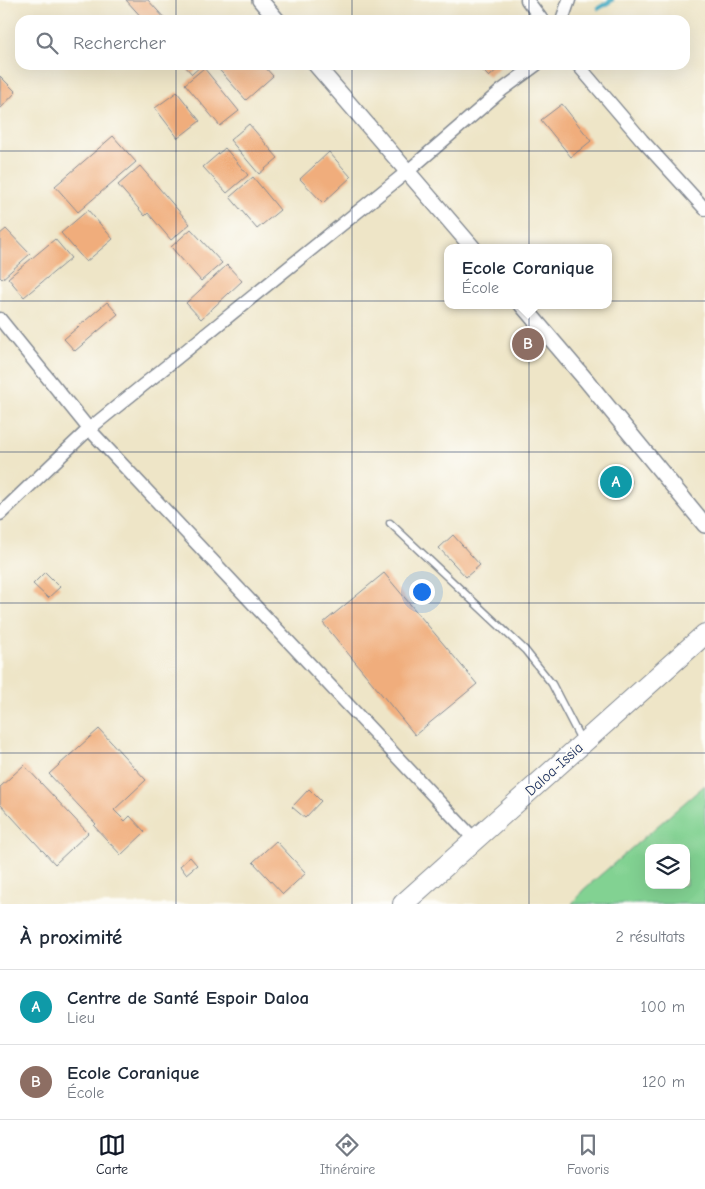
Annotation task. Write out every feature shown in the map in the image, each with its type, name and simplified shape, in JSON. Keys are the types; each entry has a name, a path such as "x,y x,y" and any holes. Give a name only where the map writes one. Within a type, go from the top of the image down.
{"main road":[{"name":"Daloa-Issia","path":"403,904 705,634"}],"street":[{"path":"260,0 273,15"},
{"path":"527,0 538,15"},
{"path":"564,15 569,0"},
{"path":"320,70 470,244"},
{"path":"0,514 89,429 408,172 502,90 529,70"},
{"path":"582,70 642,140 705,209"},
{"path":"525,309 705,525"},
{"path":"0,319 89,429 475,840"}],"lane":[{"path":"390,523 525,650 552,684 583,743"}],"green space":[{"path":"705,785 705,904 572,904 583,890"}],"building":[{"path":"126,0 148,0 162,15 140,15"},
{"path":"188,70 196,70 192,74"},
{"path":"202,70 206,70 239,111 220,126 185,84"},
{"path":"219,70 268,70 273,76 246,100"},
{"path":"482,70 497,70 489,77"},
{"path":"0,76 16,92 0,109"},
{"path":"177,92 200,121 178,138 155,108"},
{"path":"562,104 591,141 571,157 541,120"},
{"path":"249,124 278,158 259,174 230,140"},
{"path":"113,136 136,162 78,212 55,186"},
{"path":"225,148 248,175 227,193 203,167"},
{"path":"329,152 351,177 323,203 300,179"},
{"path":"140,166 190,224 171,240 148,213 145,216 118,185"},
{"path":"253,177 280,210 257,229 230,197"},
{"path":"88,210 113,239 86,262 61,233"},
{"path":"6,229 30,254 2,279 0,277 0,234"},
{"path":"191,229 222,263 201,281 171,247"},
{"path":"55,239 71,258 24,297 8,278"},
{"path":"227,265 242,281 201,319 186,303"},
{"path":"107,302 118,314 75,351 64,339"},
{"path":"616,466 632,482 617,498 601,481"},
{"path":"453,535 480,565 466,577 439,548"},
{"path":"45,572 60,587 48,598 33,584"},
{"path":"384,573 477,684 415,735 323,623"},
{"path":"99,729 146,780 114,810 125,821 130,816 145,832 121,855 94,826 96,824 49,774"},
{"path":"24,765 88,833 55,864 0,804 0,787"},
{"path":"309,789 321,801 305,818 292,807"},
{"path":"276,841 306,873 283,894 253,862"},
{"path":"190,857 197,865 186,874 180,866"}],"waterway":[{"path":"599,8 612,0"}],"place":[{"name":"Ecole Coranique","path":"528,344"},
{"name":"Centre de Santé Espoir Daloa","path":"616,482"}]}
